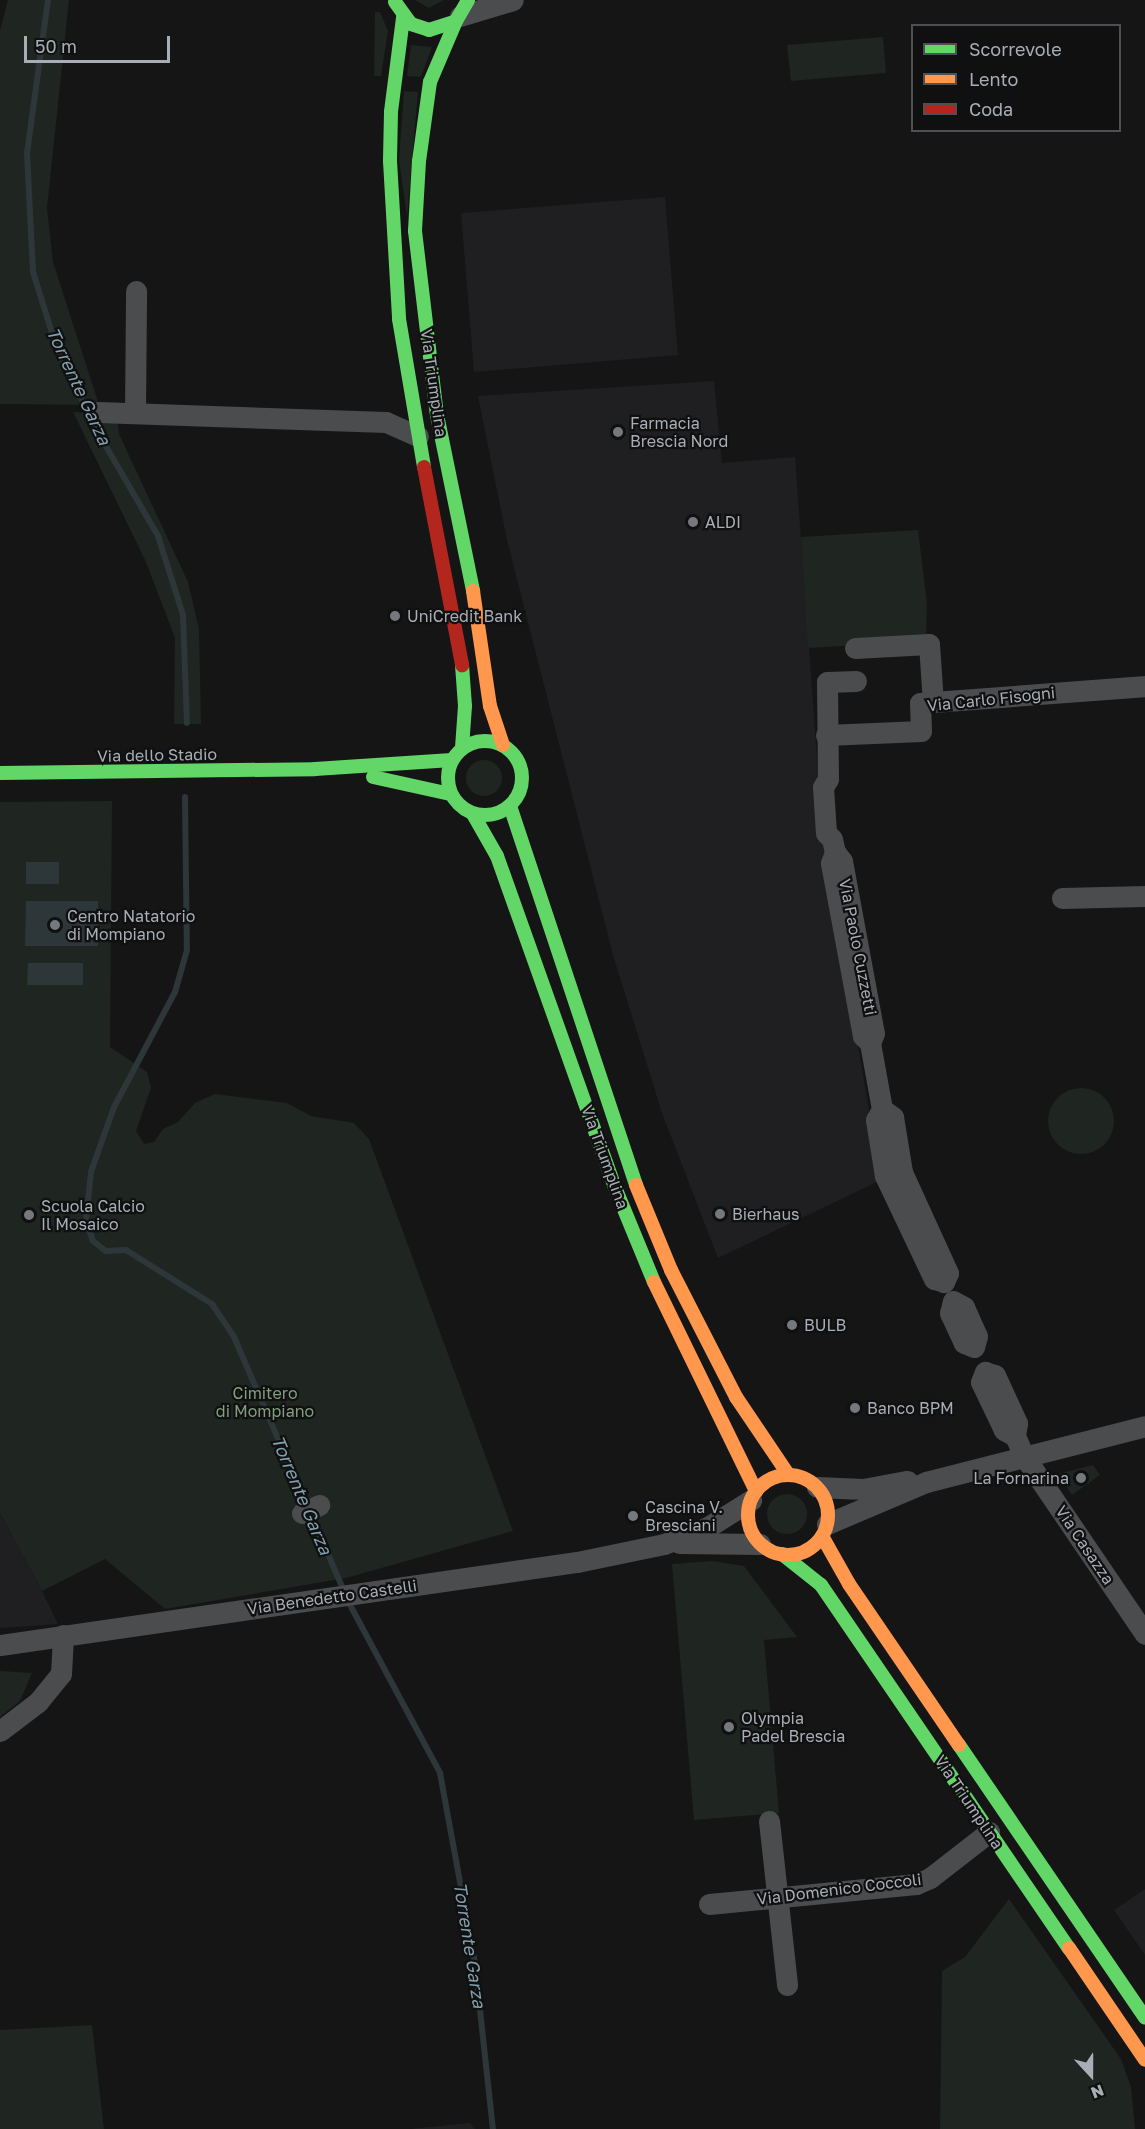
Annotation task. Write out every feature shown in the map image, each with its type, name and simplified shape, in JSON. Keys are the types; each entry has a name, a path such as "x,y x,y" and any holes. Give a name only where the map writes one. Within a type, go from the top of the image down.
{"main road":[{"path":"394,0 403,18 429,30 461,12"},
{"name":"Via Triumplina","path":"461,12 430,82 419,161 415,231 437,415 472,586 490,706 503,746 517,759 522,771 518,796 510,806 579,1022 633,1178 667,1260 736,1397 788,1474"},
{"name":"Via Triumplina","path":"403,18 392,112 392,219 399,319 418,436 460,640 465,706 462,748"},
{"path":"450,794 447,777 452,760 462,748 482,741 503,746"},
{"name":"Via dello Stadio","path":"0,773 315,769 452,760"},
{"name":"Via dello Stadio","path":"315,769 405,782 450,794"},
{"name":"Via Triumplina","path":"450,794 459,806 473,814 496,856 614,1185 652,1278 753,1496 749,1524 760,1544 782,1554 821,1585 1145,2061"},
{"path":"473,814 493,815 510,806"},
{"path":"753,1496 770,1479 788,1474 804,1478 818,1487"},
{"name":"Via Triumplina","path":"818,1487 827,1504 825,1530 849,1584 1145,2018"},
{"path":"782,1554 805,1551 825,1530"}],"street":[{"path":"461,12 513,0"},
{"path":"135,413 136,291"},
{"name":"Via Triumplina","path":"98,412 386,422 418,436"},
{"path":"855,648 929,644 933,702"},
{"name":"Via Paolo Cuzzetti","path":"856,681 827,682 828,779 823,787 826,833 842,861 872,1022 874,1033 870,1043 882,1109 893,1117 902,1172 948,1273 948,1292 964,1307 977,1336 974,1347 985,1372 995,1375 1017,1423 1015,1436 1024,1456"},
{"name":"Via Carlo Fisogni","path":"826,735 921,731 920,703 1145,686"},
{"path":"1062,898 1145,896"},
{"path":"825,1530 926,1482 1145,1426"},
{"name":"Via Casazza","path":"1024,1456 1145,1634"},
{"path":"818,1487 863,1489 901,1481 926,1482"},
{"name":"Via Benedetto Castelli","path":"0,1645 577,1562 663,1544 708,1527 753,1496"},
{"name":"Via Benedetto Castelli","path":"663,1544 760,1544"},
{"path":"0,1731 38,1702 61,1674 63,1635"},
{"path":"768,1821 787,1984"},
{"name":"Via Domenico Coccoli","path":"709,1904 916,1884 930,1878 989,1832"}],"shaded area":[{"path":"665,197 678,355 474,372 461,213"},
{"path":"714,381 722,463 795,457 823,840 881,1180 718,1258 662,1113 613,955 507,540 478,396"},
{"path":"26,862 59,862 59,884 26,884"},
{"path":"26,901 98,901 98,946 25,946"},
{"path":"28,963 83,963 83,985 27,985"},
{"path":"0,1513 42,1591 58,1624 0,1628"},
{"path":"1145,1889 1145,1955 1114,1910"},
{"path":"470,2123 475,2129 410,2129"}],"green space":[{"path":"8,0 69,0 47,208 53,262 99,405 0,404 0,31"},
{"path":"415,0 444,0 429,8"},
{"path":"375,12 380,12 388,31 381,76 374,76"},
{"path":"883,37 886,73 791,81 787,45"},
{"path":"411,45 432,47 421,77 407,76"},
{"path":"404,91 418,92 407,217 399,160"},
{"path":"73,412 117,414 119,434 188,582 199,629 201,724 174,724 175,638 146,562"},
{"path":"918,530 927,604 926,641 808,648 801,537"},
{"path":"484,760 497,765 502,778 497,791 484,796 471,791 466,778 471,765"},
{"name":"Cimitero di Mompiano","path":"112,801 110,1047 147,1072 151,1088 136,1131 144,1144 154,1142 163,1129 178,1122 195,1103 215,1094 287,1103 311,1116 354,1123 369,1139 513,1531 346,1578 165,1609 105,1559 42,1591 0,1513 0,802"},
{"path":"1081,1088 1094,1090 1109,1103 1114,1121 1112,1134 1099,1149 1081,1154 1068,1152 1053,1139 1048,1121 1050,1108 1063,1093"},
{"path":"1093,1465 1100,1475 1072,1495 1058,1474"},
{"path":"787,1494 795,1495 801,1500 806,1506 806,1522 801,1528 795,1533 787,1534 779,1533 773,1528 768,1522 767,1514 768,1506 773,1500 779,1495"},
{"name":"Olympia Padel Brescia","path":"712,1561 744,1566 797,1637 764,1640 779,1813 694,1820 672,1564"},
{"path":"0,1671 32,1673 20,1701 0,1717"},
{"path":"1009,1899 1121,2059 1131,2087 1135,2129 940,2129 942,1971 965,1957"},
{"path":"92,2025 104,2129 0,2129 0,2030"}],"waterway":[{"name":"Torrente Garza","path":"48,0 27,153 33,272 57,349 96,429 158,536 183,615 187,723"},
{"name":"Torrente Garza","path":"185,797 187,950 175,992 114,1107 91,1172 86,1220 93,1241 106,1251 126,1250 212,1304 234,1337 349,1603 440,1773 475,1964 493,2129"}],"traffic: fast":[{"path":"395,2 411,24 429,30 456,21 468,0"},
{"path":"403,18 391,112 390,161 399,319 424,467"},
{"path":"456,21 430,82 419,161 415,231 437,415 473,591"},
{"path":"462,665 465,706 462,748"},
{"path":"478,741 492,741 506,747 516,757 522,771 522,778 520,792 506,809 492,815 478,815 464,809 454,799 448,785 448,771 454,757 464,747 478,741"},
{"path":"0,773 315,769 452,760"},
{"path":"373,777 450,794"},
{"path":"510,806 636,1185"},
{"path":"473,814 497,856 614,1185 654,1282"},
{"path":"782,1554 821,1585 1069,1948"},
{"path":"959,1745 1145,2018"}],"traffic: slow":[{"path":"473,591 490,706 503,745"},
{"path":"636,1185 671,1270 736,1397 788,1474"},
{"path":"654,1282 756,1491"},
{"path":"788,1475 803,1478 816,1487 825,1500 828,1515 825,1530 816,1543 803,1552 788,1555 773,1552 760,1543 751,1530 748,1515 751,1500 760,1487 773,1478 788,1475"},
{"path":"822,1536 849,1584 959,1745"},
{"path":"1069,1948 1145,2060"}],"traffic: jam":[{"path":"424,467 462,665"}],"place":[{"name":"Farmacia Brescia Nord","path":"618,432"},
{"name":"ALDI","path":"693,522"},
{"name":"UniCredit Bank","path":"395,616"},
{"name":"Centro Natatorio di Mompiano","path":"55,925"},
{"name":"Bierhaus","path":"720,1214"},
{"name":"Scuola Calcio Il Mosaico","path":"29,1215"},
{"name":"BULB","path":"792,1325"},
{"name":"Banco BPM","path":"855,1408"},
{"name":"La Fornarina","path":"1081,1478"},
{"name":"Cascina V. Bresciani","path":"633,1516"},
{"name":"Olympia Padel Brescia","path":"729,1727"}]}
